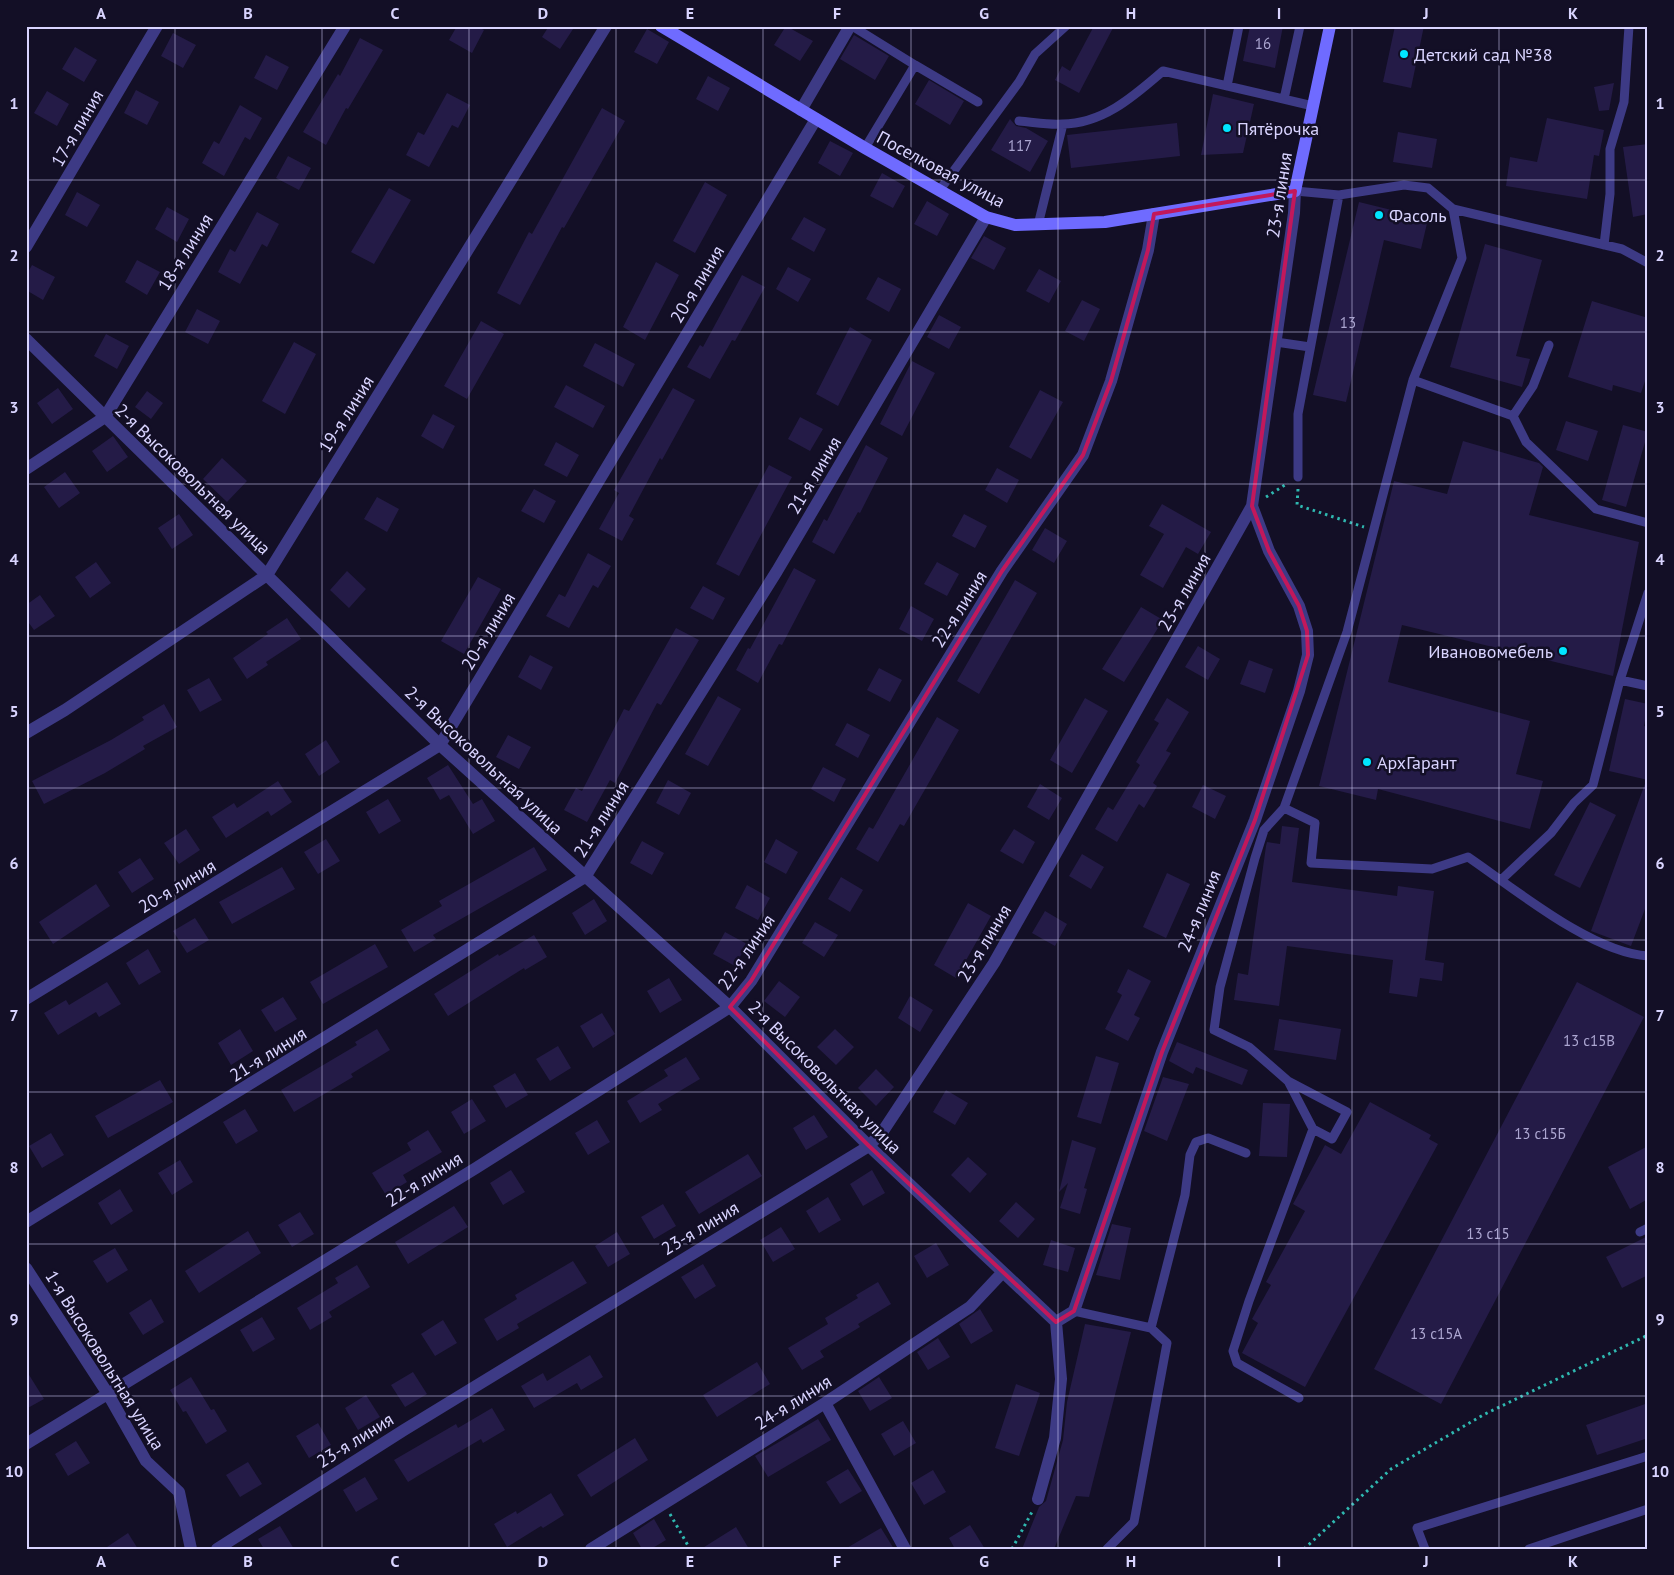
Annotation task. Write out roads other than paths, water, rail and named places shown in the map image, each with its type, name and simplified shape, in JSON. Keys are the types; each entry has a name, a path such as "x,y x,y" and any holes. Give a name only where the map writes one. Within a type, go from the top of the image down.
{"street":[{"name":"17-я линия","path":"26,247 157,26"},
{"name":"18-я линия","path":"26,469 105,417 345,26"},
{"name":"19-я линия","path":"26,733 65,710 266,575 606,26"},
{"name":"Поселковая улица","path":"661,26 939,191 986,217 1015,225 1105,222 1295,191"},
{"path":"801,110 851,26"},
{"name":"23-я линия","path":"217,1549 404,1430 868,1146 883,1131 994,963 1252,506 1294,213 1295,191 1330,26"},
{"name":"20-я линия","path":"26,999 440,745 816,119"},
{"name":"22-я линия","path":"26,1444 476,1168 730,1007 751,981 1002,572 1082,455 1111,381 1148,250 1154,214"},
{"name":"21-я линия","path":"26,1222 585,877 777,571 986,217"},
{"name":"2-я Высоковольтная улица","path":"26,339 440,745 730,1007 868,1146 1056,1322"},
{"name":"24-я линия","path":"1074,1311 1162,1052 1255,820 1299,691 1308,655 1307,631 1299,606 1269,551 1252,506"},
{"name":"1-я Высоковольтная улица","path":"26,1268 108,1394 146,1461 179,1492 191,1549"},
{"name":"24-я линия","path":"591,1549 826,1403 970,1307 1003,1272"},
{"path":"1038,1499 1056,1428 1061,1379 1056,1322 1074,1311"},
{"path":"826,1403 905,1549"}],"lane":[{"path":"851,26 978,102"},
{"path":"939,191 1019,82 1035,54 1066,26"},
{"path":"1226,86 1239,26"},
{"path":"1284,99 1300,26"},
{"path":"1604,245 1610,194 1610,149 1624,102 1629,26"},
{"path":"865,148 915,65"},
{"path":"1019,121 1063,124 1097,118 1128,101 1163,71 1313,106"},
{"path":"1038,225 1063,124"},
{"path":"1295,191 1339,195 1404,185 1428,188 1453,209 1622,249 1648,263"},
{"path":"1298,477 1298,414 1339,195"},
{"path":"1288,1081 1313,1129 1332,1139 1347,1112 1288,1081 1249,1047 1214,1030 1220,987 1254,858 1264,830 1284,808 1347,632 1413,380 1462,258 1453,209"},
{"path":"1276,342 1310,347"},
{"path":"1513,416 1533,386 1549,345"},
{"path":"1413,380 1513,416 1526,442 1596,509 1648,523"},
{"path":"1501,880 1551,833 1574,803 1593,785 1620,680 1648,593"},
{"path":"1620,680 1648,686"},
{"path":"1284,808 1315,823 1311,863 1432,870 1468,858 1577,931 1631,955 1648,956"},
{"path":"1299,1398 1238,1362 1233,1351 1249,1301 1313,1129"},
{"path":"1150,1328 1185,1195 1190,1155 1196,1142 1208,1138 1246,1152"},
{"path":"1074,1311 1150,1328 1167,1343 1134,1522 1107,1549"},
{"path":"1425,1549 1417,1528 1648,1456"},
{"path":"1529,1549 1648,1510"}],"place":[{"name":"Детский сад №38","path":"1404,54"},
{"name":"Пятёрочка","path":"1227,128"},
{"name":"Фасоль","path":"1379,215"},
{"name":"Ивановомебель","path":"1563,651"},
{"name":"АрхГарант","path":"1367,762"}]}
